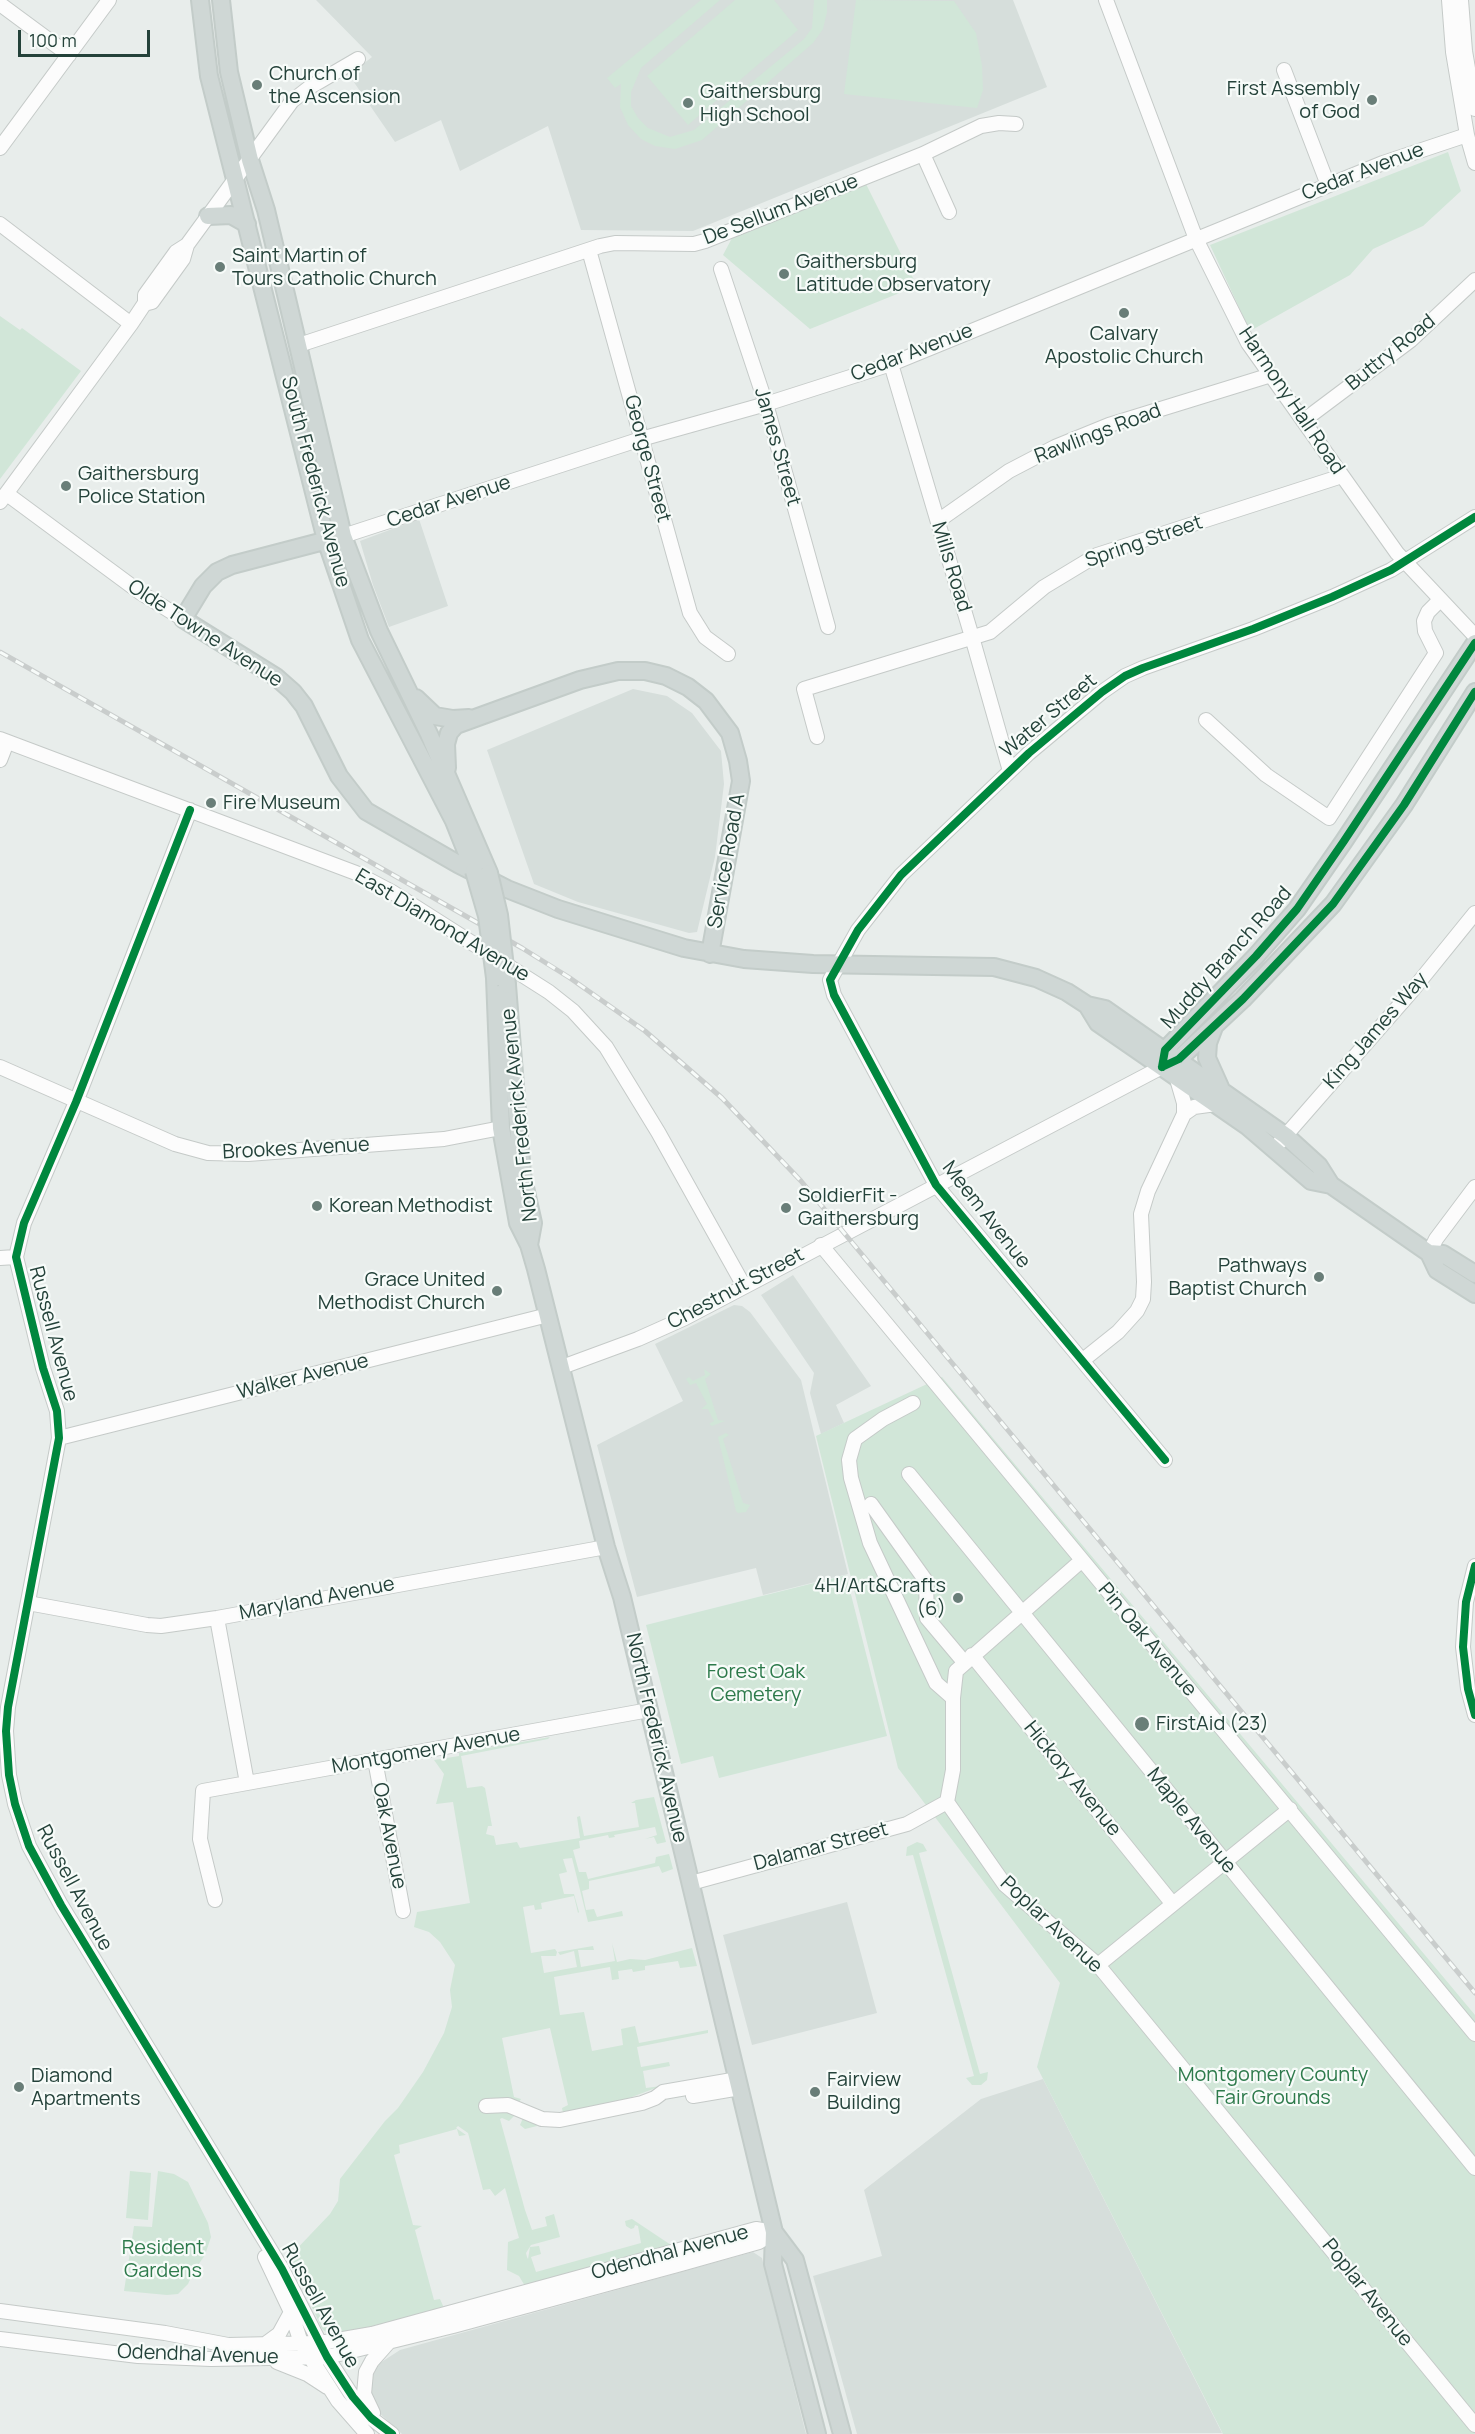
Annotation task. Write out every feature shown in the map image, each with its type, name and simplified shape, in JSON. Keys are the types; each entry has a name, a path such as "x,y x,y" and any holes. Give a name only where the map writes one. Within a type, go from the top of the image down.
{"main road":[{"name":"South Frederick Avenue","path":"200,0 209,76 326,540 360,640 454,821 474,871 487,916 501,981"},
{"name":"South Frederick Avenue","path":"221,0 230,72 250,160 266,210 343,536 379,632 447,775 489,873 499,915 501,981"},
{"path":"208,216 231,215 247,224"},
{"path":"183,619 203,586 217,572 343,536"},
{"name":"Olde Towne Avenue","path":"183,619 276,677 292,692 304,706 339,776 366,811 458,864 507,889 558,909 710,954 838,964 994,967 1024,973 1046,981 1087,1005"},
{"name":"Muddy Branch Road","path":"1162,1067 1297,909 1475,643"},
{"name":"Service Road A","path":"473,717 580,680 618,671 645,671 666,676 688,687 706,701 730,733 741,781 710,954"},
{"path":"407,689 435,716 453,719 473,717"},
{"name":"Muddy Branch Road","path":"1172,1055 1216,1023 1288,953 1354,877 1404,805 1475,692"},
{"path":"447,775 446,744 449,733 456,725 473,717"},
{"name":"North Frederick Avenue","path":"501,981 501,1128 518,1223 529,1245 562,1366 606,1547 622,1597 774,2232 773,2264 817,2434"},
{"name":"North Frederick Avenue","path":"501,981 522,1174 533,1223 529,1245"},
{"path":"1087,1005 1105,1009 1172,1055 1219,1097 1280,1142 1319,1166 1331,1185 1429,1253 1437,1269 1475,1294"},
{"path":"1087,1005 1098,1023 1177,1079 1219,1097"},
{"path":"1216,1023 1210,1034 1207,1058 1219,1097"},
{"path":"1429,1253 1443,1254 1475,1274"},
{"name":"North Frederick Avenue","path":"774,2232 795,2260 842,2434"}],"street":[{"path":"0,148 109,0"},
{"name":"Harmony Hall Road","path":"1106,0 1196,239 1248,343 1405,562 1475,636"},
{"path":"1449,0 1453,52 1467,135 1475,163"},
{"path":"1461,0 1464,51 1475,109"},
{"path":"0,4 69,55"},
{"path":"3,498 146,303 152,302 166,275 183,259 187,245 298,95 358,59"},
{"path":"1284,70 1328,185"},
{"name":"De Sellum Avenue","path":"299,345 615,243 694,244 705,241 923,154 981,126 999,123 1016,124"},
{"name":"Cedar Avenue","path":"343,536 642,439 766,404 891,364 1328,185 1419,149 1467,135"},
{"path":"923,154 949,212"},
{"path":"0,224 131,324"},
{"name":"George Street","path":"589,250 690,613 705,637 728,654"},
{"name":"James Street","path":"721,269 766,404 828,627"},
{"name":"Buttry Road","path":"1303,421 1412,340 1475,280"},
{"name":"Mills Road","path":"891,364 1010,771"},
{"name":"Rawlings Road","path":"938,521 1009,471 1055,447 1109,425 1271,375"},
{"name":"Spring Street","path":"817,737 804,689 990,632 1044,587 1097,555 1342,476"},
{"name":"Olde Towne Avenue","path":"3,498 141,593 183,619"},
{"name":"Water Street","path":"838,964 858,930 901,875 1010,771 1102,692 1125,676 1323,601 1405,562 1475,517"},
{"path":"1206,720 1266,775 1329,818 1436,653 1425,631 1424,621 1428,612 1440,600"},
{"path":"0,760 3,740"},
{"name":"East Diamond Avenue","path":"3,740 364,877 500,959 549,992 573,1011 606,1047 658,1132 744,1286"},
{"name":"Russell Avenue","path":"189,810 76,1102 24,1223 16,1257 40,1358 57,1411 58,1438 8,1707 6,1731 9,1775 15,1804 29,1846 61,1905 282,2269 327,2357 353,2397 371,2418 390,2432"},
{"name":"King James Way","path":"1280,1142 1411,992 1475,913"},
{"name":"Meem Avenue","path":"838,964 830,980 834,995 936,1185 1164,1460"},
{"name":"Brookes Avenue","path":"0,1067 175,1144 208,1153 227,1155 452,1138 501,1128"},
{"name":"Chestnut Street","path":"562,1366 667,1326 1162,1067"},
{"path":"1083,1360 1118,1332 1137,1311 1143,1299 1143,1203 1184,1114 1184,1103 1177,1079"},
{"path":"1184,1114 1194,1107 1219,1097"},
{"path":"1429,1253 1436,1239 1475,1187"},
{"name":"Pin Oak Avenue","path":"821,1245 1475,2034"},
{"path":"0,1258 16,1257"},
{"name":"Walker Avenue","path":"58,1438 548,1315"},
{"path":"913,1403 883,1419 855,1439 849,1460 851,1478 875,1554 936,1683 953,1698"},
{"name":"Maple Avenue","path":"909,1474 1475,2168"},
{"name":"Hickory Avenue","path":"871,1504 926,1581 927,1618 968,1659 1172,1903"},
{"name":"Maryland Avenue","path":"28,1603 161,1626 217,1618 606,1547"},
{"path":"947,1802 953,1770 954,1676 968,1659 1082,1561"},
{"path":"1475,1566 1466,1602 1463,1647 1468,1689 1475,1715"},
{"path":"217,1618 247,1783"},
{"name":"Montgomery Avenue","path":"215,1900 200,1839 203,1791 649,1710"},
{"name":"Oak Avenue","path":"375,1760 403,1911"},
{"name":"Dalamar Street","path":"691,1883 907,1824 947,1802"},
{"name":"Poplar Avenue","path":"947,1802 1005,1885 1098,1965 1475,2425"},
{"path":"1098,1965 1290,1809"},
{"path":"486,2106 507,2105 542,2119 560,2120 655,2098 663,2092 739,2083"},
{"name":"Russell Avenue","path":"226,2177 291,2312 301,2343 331,2390 354,2421 367,2434"},
{"name":"Odendhal Avenue","path":"0,2311 165,2333 228,2345 320,2343 372,2334 756,2229 774,2232"},
{"name":"Odendhal Avenue","path":"0,2339 138,2356 212,2359 327,2357 388,2343 759,2242 774,2232"},
{"path":"264,2345 279,2334 291,2312"},
{"path":"388,2343 369,2366 364,2388 369,2408 390,2432"},
{"path":"257,2358 286,2364 313,2377 331,2390"}],"shaded area":[{"name":"Gaithersburg High School","path":"316,0 1013,0 1047,87 693,231 581,230 548,126 460,171 441,120 395,142 349,75 372,57"},
{"path":"419,519 448,606 389,627 360,541"},
{"path":"633,689 667,696 692,713 721,751 724,784 715,857 697,932 689,933 578,902 534,884 487,750"},
{"path":"793,1275 871,1386 836,1405 844,1423 821,1434 810,1393 814,1373 761,1295"},
{"path":"734,1305 742,1306 750,1312 801,1380 848,1574 763,1595 756,1568 637,1597 597,1445 683,1401 655,1344"},
{"path":"847,1902 877,2013 752,2045 723,1935"},
{"path":"1043,2079 1222,2433 857,2434 813,2276 882,2256 864,2190 981,2099"},
{"path":"753,2252 762,2258 806,2434 402,2434 376,2410 369,2390 370,2379 380,2363 400,2350"}],"green space":[{"path":"701,0 720,0 641,68 631,92 631,106 638,118 648,128 670,137 694,130 804,39 812,28 814,0 827,0 827,12 823,29 813,43 702,140 675,149 655,146 641,139 628,125 620,107 621,84 615,88 607,78"},
{"path":"735,0 774,0 798,30 688,125 647,76"},
{"path":"856,0 954,1 976,33 982,66 983,90 977,108 844,94"},
{"path":"1448,152 1461,191 1423,226 1373,249 1350,275 1250,331 1210,245"},
{"name":"Gaithersburg Latitude Observatory","path":"866,184 917,286 810,329 723,255 732,238"},
{"path":"0,316 20,330 22,328 81,371 0,479"},
{"path":"704,1369 711,1374 705,1379 718,1420 725,1421 712,1426 709,1424 714,1421 708,1409 701,1409 707,1404 696,1383 690,1385 686,1379 689,1377 693,1381 705,1375"},
{"name":"Montgomery County Fair Grounds","path":"942,1377 1475,2015 1475,2434 1223,2434 1037,2067 1060,1983 898,1768 816,1436"},
{"path":"726,1433 729,1435 723,1439 743,1503 750,1505 746,1512 736,1511 718,1437"},
{"name":"Forest Oak Cemetery","path":"846,1575 887,1736 719,1778 713,1756 681,1764 646,1625"},
{"path":"550,1737 461,1756 467,1788 482,1786 485,1788 492,1826 488,1826 486,1834 494,1836 496,1845 517,1842 520,1848 580,1838 577,1817 580,1816 584,1836 639,1827 635,1803 631,1803 654,1797 666,1842 657,1844 654,1837 645,1839 657,1835 655,1827 614,1835 615,1837 609,1838 608,1835 579,1841 580,1848 573,1850 579,1872 586,1872 588,1879 655,1863 656,1857 669,1854 673,1869 662,1873 659,1866 589,1881 589,1889 582,1891 586,1910 594,1909 597,1917 622,1911 623,1916 588,1922 572,1858 563,1859 567,1872 559,1874 564,1894 574,1894 579,1912 574,1896 541,1903 542,1909 535,1910 534,1905 523,1907 531,1953 555,1949 557,1952 556,1956 541,1956 544,1973 577,1967 574,1951 560,1955 558,1952 593,1946 594,1950 578,1950 581,1967 615,1961 612,1943 617,1962 630,1959 645,1960 692,1948 697,1966 680,1968 678,1961 645,1966 645,1970 618,1971 619,1979 612,1980 610,1967 554,1977 560,2015 584,2012 592,2051 623,2045 621,2029 635,2026 639,2043 708,2030 708,2033 637,2047 641,2067 669,2062 670,2066 643,2071 646,2088 661,2086 624,2100 563,2113 562,2108 568,2105 550,2028 502,2038 514,2097 521,2099 519,2102 500,2109 535,2122 537,2126 525,2129 520,2125 523,2118 515,2115 509,2121 500,2119 525,2210 532,2230 547,2226 545,2217 554,2214 560,2237 531,2245 526,2253 528,2259 530,2247 539,2246 541,2254 531,2257 536,2272 641,2243 638,2226 635,2225 631,2229 626,2226 625,2221 632,2219 671,2245 525,2286 519,2276 507,2270 508,2242 519,2238 505,2188 495,2196 490,2189 483,2190 468,2133 458,2126 456,2128 466,2135 459,2136 457,2129 399,2145 400,2153 394,2155 413,2225 422,2226 415,2230 434,2300 440,2299 444,2308 362,2329 326,2332 322,2329 289,2257 330,2214 338,2201 340,2179 385,2121 398,2108 423,2072 444,2033 452,2007 450,1990 455,1965 440,1942 429,1932 414,1927 417,1912 470,1903 453,1802 436,1804 444,1774 434,1760 459,1756 459,1753"},
{"path":"917,1842 923,1844 927,1851 919,1853 980,2074 988,2072 987,2080 981,2085 972,2085 966,2078 974,2076 913,1855 906,1856 907,1847"},
{"path":"130,2171 151,2173 148,2220 126,2218"},
{"name":"Resident Gardens","path":"158,2171 174,2174 188,2182 208,2223 211,2237 205,2255 188,2284 178,2294 124,2291 134,2226 152,2227"}],"railway":[{"path":"0,652 522,948 570,978 645,1031 722,1098 801,1181 1475,1993"}],"cycle path":[{"path":"1165,1460 936,1185 834,995 830,980 858,930 901,875 1029,753 1102,692 1125,676 1143,668 1253,629 1391,570 1475,517"},
{"path":"1162,1067 1165,1050 1256,956 1297,909 1475,643"},
{"path":"1162,1067 1179,1059 1243,999 1333,904 1404,805 1475,692"},
{"path":"190,810 76,1102 24,1223 16,1257 43,1368 57,1411 59,1438 8,1707 6,1731 9,1775 15,1804 29,1846 61,1905 282,2269 327,2357 353,2397 371,2418 392,2434"},
{"path":"1475,1566 1466,1602 1463,1647 1468,1689 1475,1715"}],"place":[{"name":"Church of the Ascension","path":"257,85"},
{"name":"First Assembly of God","path":"1372,100"},
{"name":"Gaithersburg High School","path":"688,103"},
{"name":"Saint Martin of Tours Catholic Church","path":"220,267"},
{"name":"Gaithersburg Latitude Observatory","path":"784,274"},
{"name":"Calvary Apostolic Church","path":"1124,313"},
{"name":"Gaithersburg Police Station","path":"66,486"},
{"name":"Fire Museum","path":"211,803"},
{"name":"Korean Methodist","path":"317,1206"},
{"name":"SoldierFit - Gaithersburg","path":"786,1208"},
{"name":"Pathways Baptist Church","path":"1319,1277"},
{"name":"Grace United Methodist Church","path":"497,1291"},
{"name":"4H/Art&Crafts (6)","path":"958,1598"},
{"name":"FirstAid (23)","path":"1142,1724"},
{"name":"Diamond Apartments","path":"19,2087"},
{"name":"Fairview Building","path":"815,2092"}]}
